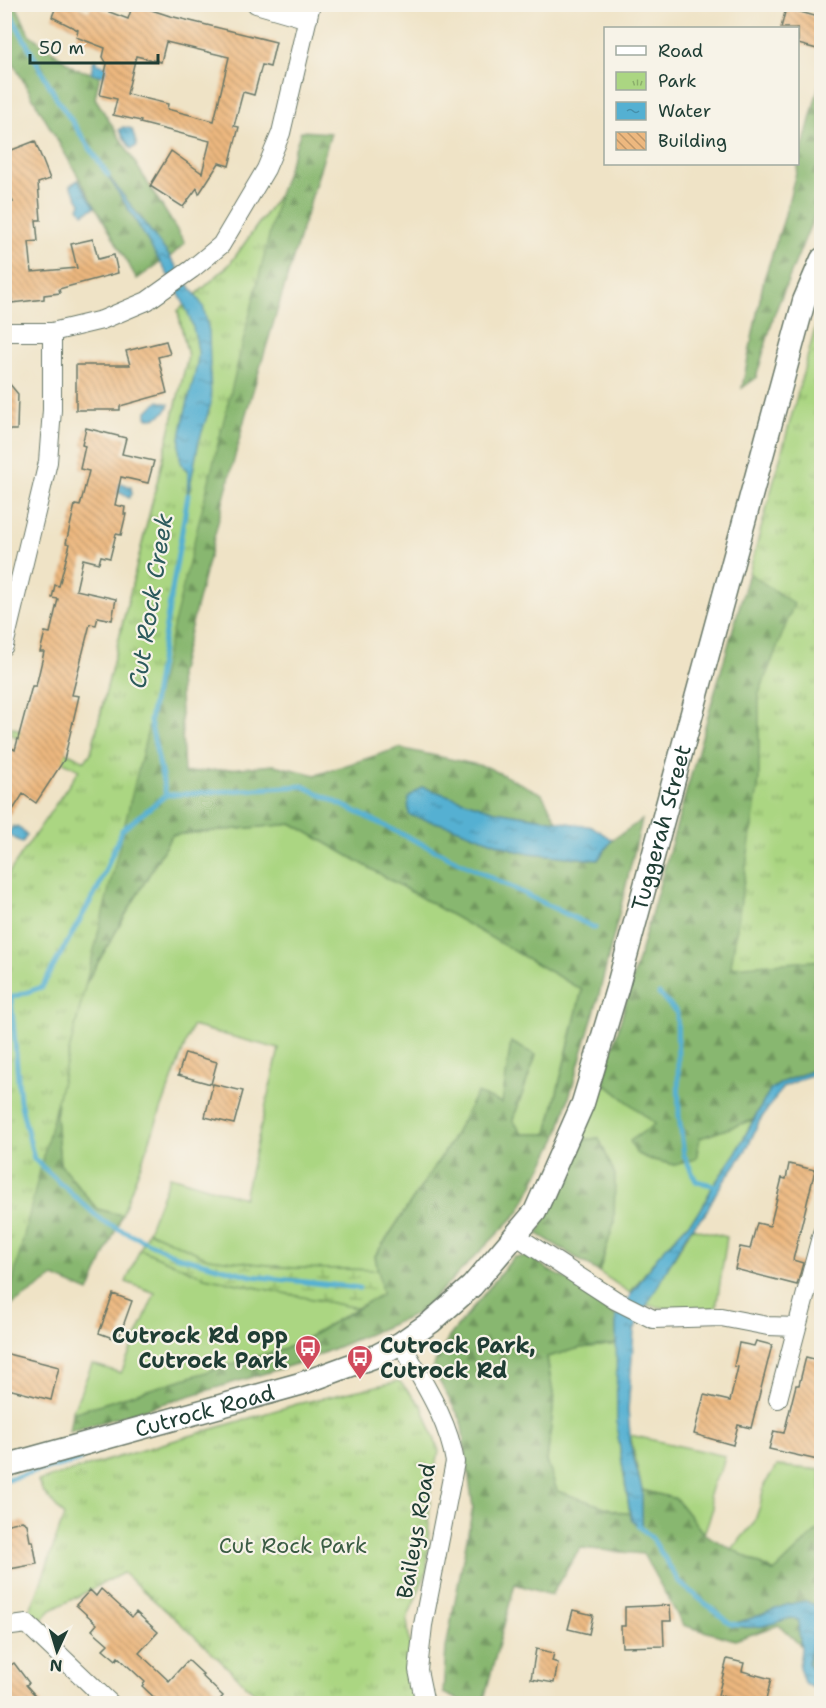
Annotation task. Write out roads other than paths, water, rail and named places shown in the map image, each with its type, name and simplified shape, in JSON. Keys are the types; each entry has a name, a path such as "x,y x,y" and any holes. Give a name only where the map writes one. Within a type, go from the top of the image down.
{"street":[{"path":"4,332 52,332 102,320 147,301 221,245 266,168 281,133 310,12 256,4"},
{"name":"Tuggerah Street","path":"401,1343 452,1305 472,1286 535,1212 583,1102 620,978 804,301 822,259"},
{"path":"4,646 7,625 48,462 52,411 52,332"},
{"path":"778,1399 822,1233"},
{"path":"515,1235 615,1300 653,1319 721,1317 768,1326 796,1327"},
{"name":"Cutrock Road","path":"4,1466 300,1384 352,1366 401,1343"},
{"name":"Baileys Road","path":"401,1343 445,1422 452,1441 455,1462 423,1625 418,1670 425,1704"},
{"path":"4,1627 27,1624 111,1704"}],"water":[{"path":"94,60 97,60 97,64 115,68 113,78 91,73"},
{"path":"123,127 132,129 137,146 131,149 119,130"},
{"path":"104,170 170,257 203,306 209,331 211,404 199,441 187,501 188,474 181,462 179,449 197,363 198,352 192,324 175,287"},
{"path":"78,180 95,207 83,214 79,208 81,203 70,185"},
{"path":"159,401 169,404 166,410 155,418 147,417 147,411"},
{"path":"119,482 131,487 132,494 129,498 121,493 113,493"},
{"path":"422,787 495,811 593,827 612,840 598,860 520,852 453,827 409,815 408,798"},
{"path":"13,826 15,828 17,826 27,835 22,843 8,834"},
{"path":"821,1067 821,1075 808,1076 783,1087 760,1120 746,1150 717,1191 705,1214 688,1232 634,1331 628,1410 631,1447 642,1490 642,1530 632,1520 630,1513 617,1430 616,1316 657,1257 700,1211 770,1090 783,1082"},
{"path":"806,1601 817,1606 820,1616 808,1663 821,1679 821,1692 804,1683 799,1667 801,1649 798,1621 791,1618 754,1627 731,1624 796,1602"}],"waterway":[{"name":"Cut Rock Creek","path":"5,4 57,99 108,175"},
{"name":"Cut Rock Creek","path":"188,495 150,721 166,795 303,786 595,928"},
{"path":"4,1000 42,987 99,886 122,830 166,795"},
{"name":"Cut Rock Creek","path":"659,994 677,1013 679,1116 684,1155 696,1181 716,1186 715,1189"},
{"path":"11,998 20,1101 34,1159 102,1221 177,1256 252,1276 359,1288"},
{"path":"4,1480 80,1460"},
{"name":"Cut Rock Creek","path":"639,1526 652,1538 680,1583 731,1624 738,1625"}],"place":[{"name":"Cutrock Rd opp Cutrock Park","path":"308,1371"},
{"name":"Cutrock Park, Cutrock Rd","path":"360,1381"}],"park label":[{"name":"Cut Rock Park","path":"293,1545"}]}
